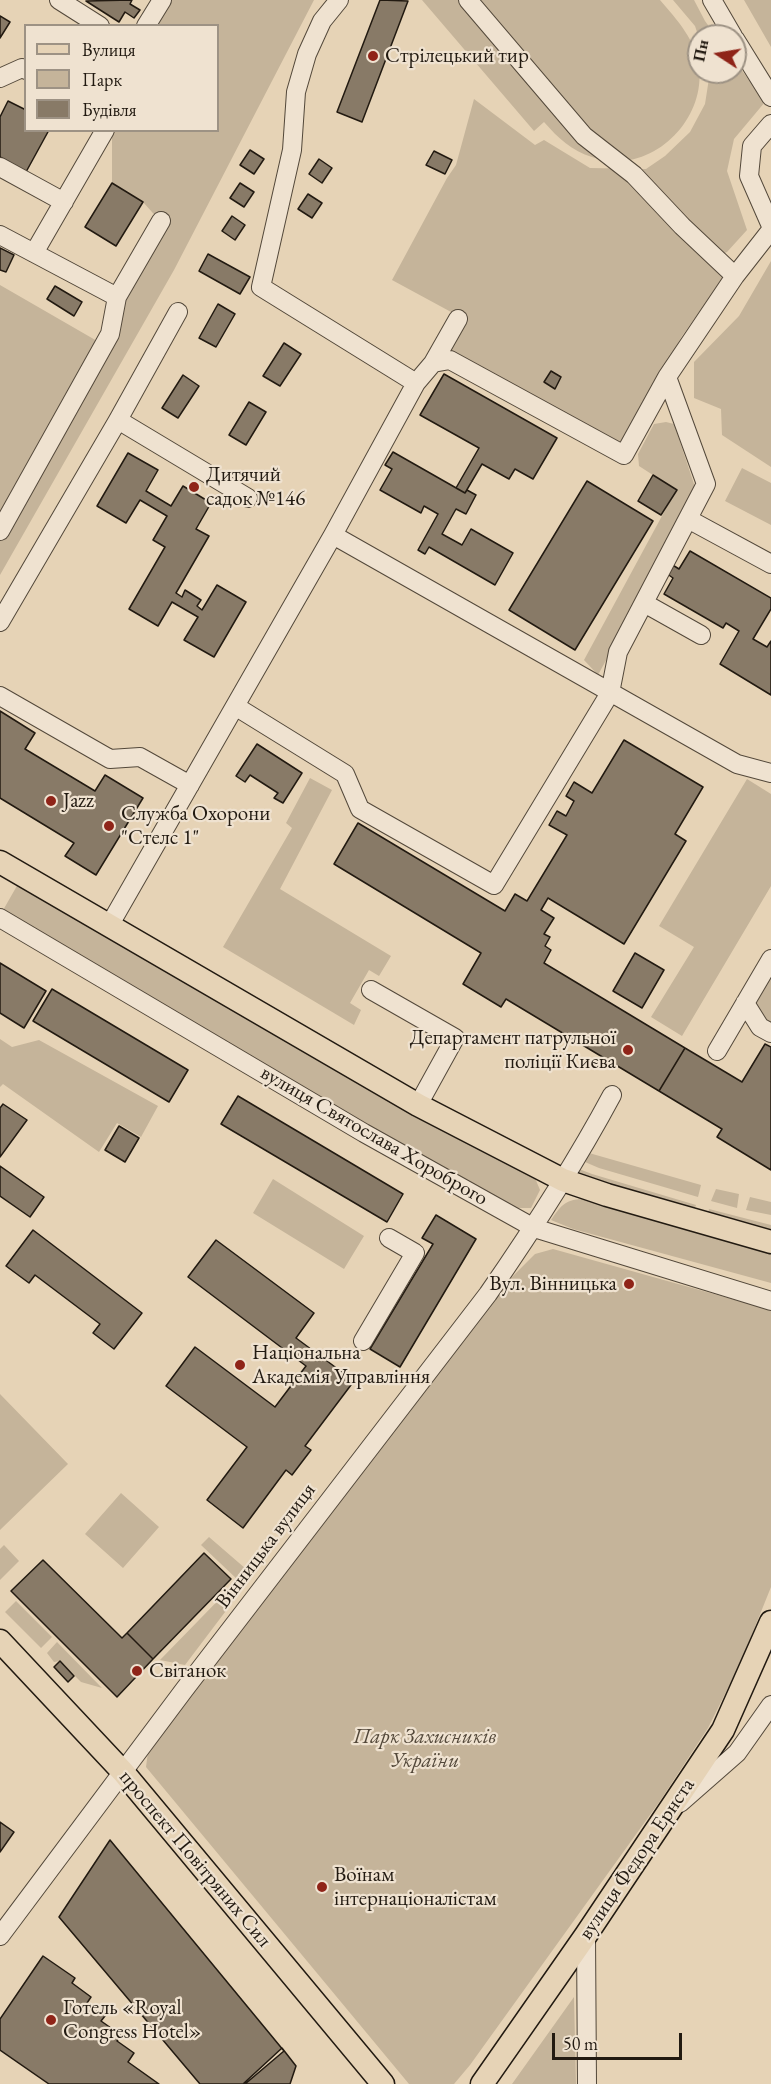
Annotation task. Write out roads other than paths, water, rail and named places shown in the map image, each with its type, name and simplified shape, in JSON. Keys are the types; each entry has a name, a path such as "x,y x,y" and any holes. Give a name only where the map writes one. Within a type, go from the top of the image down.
{"main road":[{"path":"0,862 418,1104 563,1180 607,1195 771,1242"},
{"name":"вулиця Федора Ернста","path":"482,2084 586,1935 723,1730 771,1622"},
{"name":"проспект Повітряних Сил","path":"0,1641 123,1772 383,2084"}],"street":[{"path":"59,0 97,24"},
{"path":"147,24 162,0"},
{"path":"339,0 322,21 306,54 296,92 290,161 261,287 416,383"},
{"path":"468,0 584,136 634,175 682,226 735,276"},
{"path":"712,0 726,24"},
{"path":"747,59 771,97"},
{"path":"0,78 24,69"},
{"path":"771,124 752,146 749,176 771,226"},
{"path":"34,253 104,132"},
{"path":"0,167 64,202"},
{"path":"0,531 110,334 117,297 160,221"},
{"path":"433,363 450,360 624,455 667,377 735,276 771,230"},
{"path":"0,235 117,297"},
{"path":"0,622 178,312"},
{"path":"109,926 333,535 416,383 433,363 458,319"},
{"path":"235,706 298,735 345,774 360,809 494,885 610,693 618,652 706,484 667,377"},
{"path":"118,420 248,498"},
{"path":"688,519 771,564"},
{"path":"333,535 737,765 771,773"},
{"path":"644,603 701,635"},
{"path":"0,696 110,759 140,758 190,785"},
{"name":"вулиця Святослава Хороброго","path":"0,918 364,1133 534,1228 771,1301"},
{"path":"717,1051 771,959"},
{"path":"371,990 455,1038 418,1104"},
{"path":"745,1003 760,1027 771,1033"},
{"name":"Вінницька вулиця","path":"0,1936 184,1690 488,1294 534,1228 575,1163 612,1095"},
{"path":"363,1341 415,1253 389,1238"},
{"path":"669,1812 737,1753 771,1705"},
{"path":"586,1935 587,2084"}],"place":[{"name":"Стрілецький тир","path":"373,56"},
{"name":"Дитячий садок №146","path":"194,487"},
{"name":"Jazz","path":"51,801"},
{"name":"Служба Охорони \"Стелс 1\"","path":"109,826"},
{"name":"Департамент патрульної поліції Києва","path":"628,1050"},
{"name":"Вул. Вінницька","path":"629,1284"},
{"name":"Національна Академія Управління","path":"240,1365"},
{"name":"Світанок","path":"137,1671"},
{"name":"Воїнам інтернаціоналістам","path":"322,1887"},
{"name":"Готель «Royal Congress Hotel»","path":"51,2020"}],"park label":[{"name":"Парк Захисників України","path":"425,1749"}]}
